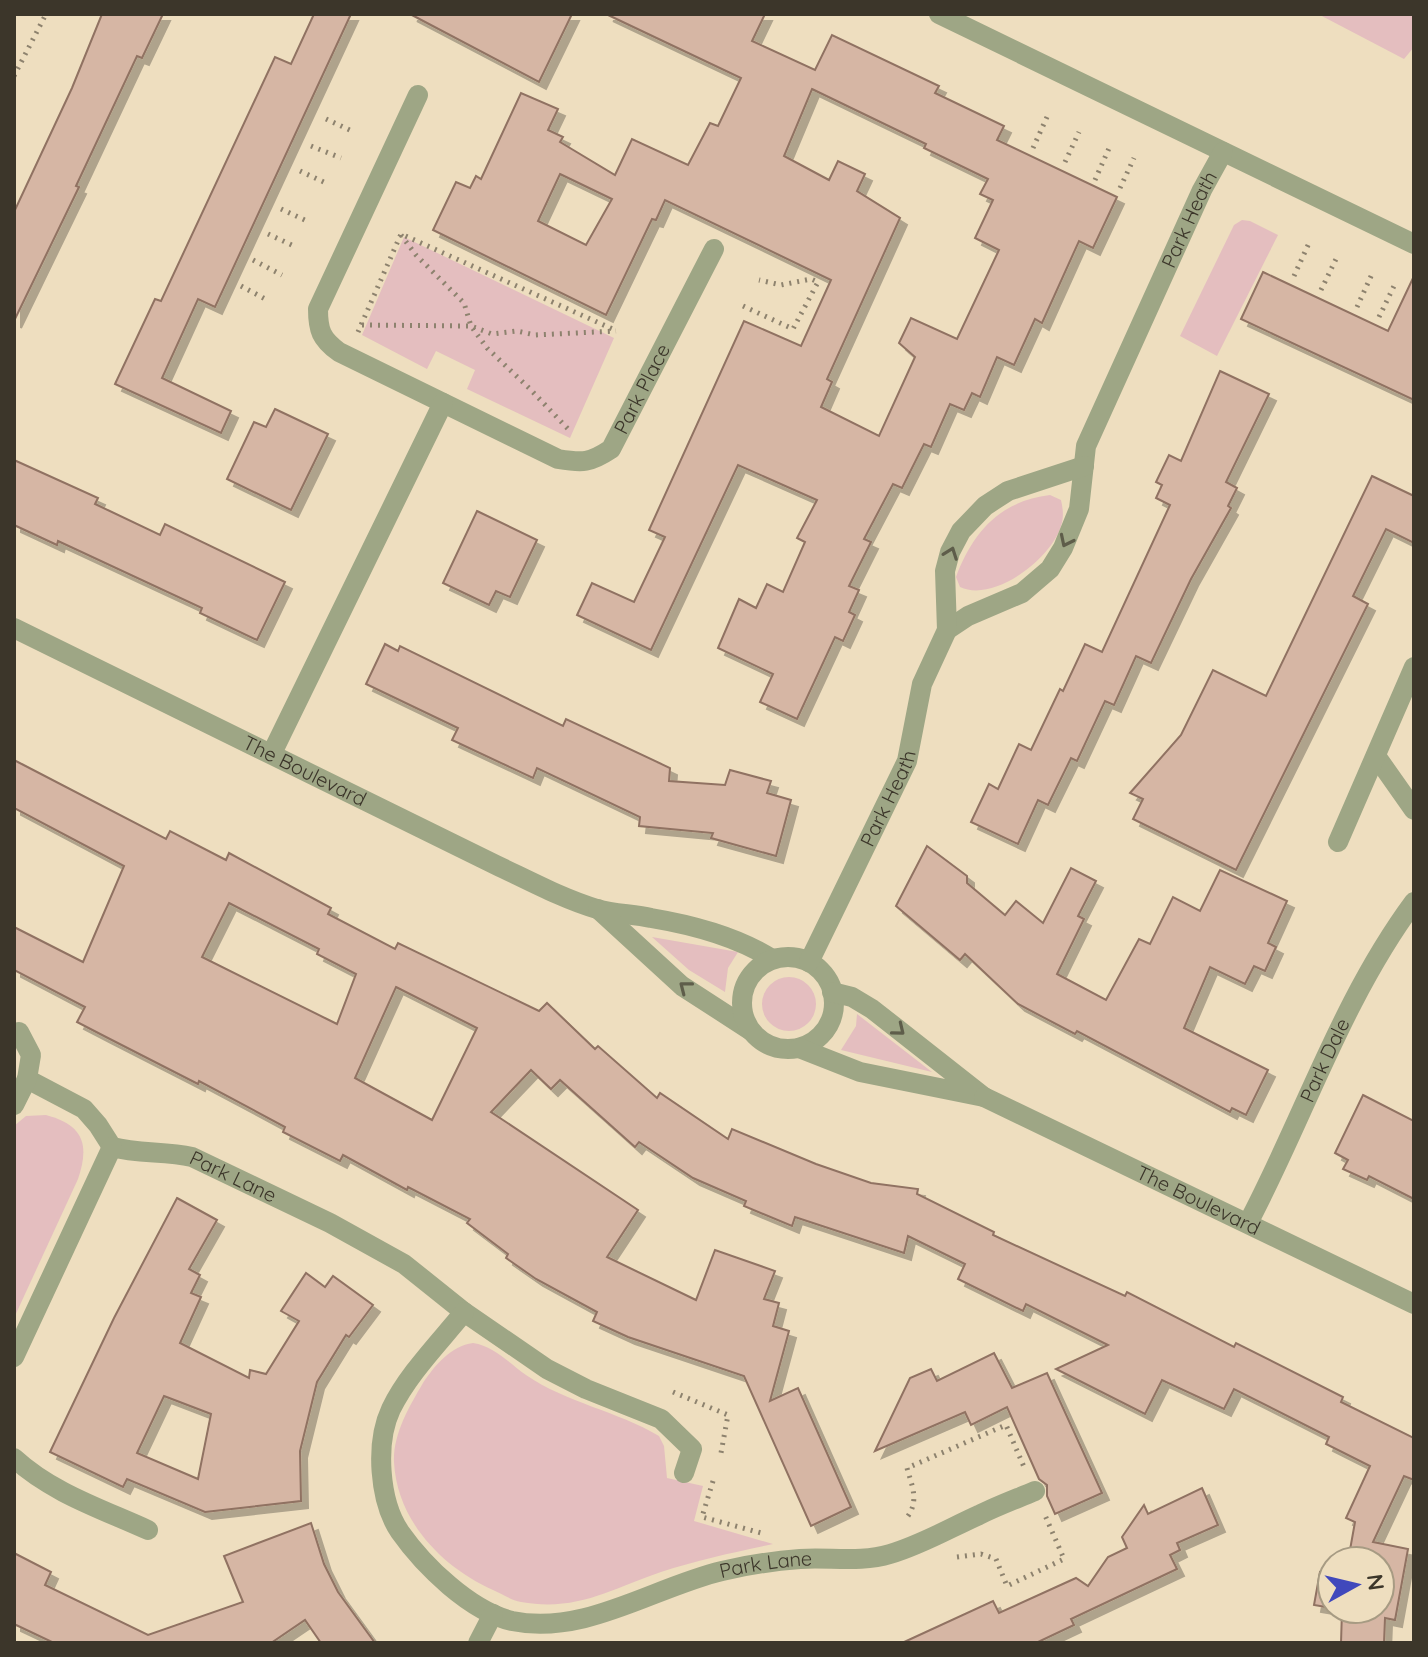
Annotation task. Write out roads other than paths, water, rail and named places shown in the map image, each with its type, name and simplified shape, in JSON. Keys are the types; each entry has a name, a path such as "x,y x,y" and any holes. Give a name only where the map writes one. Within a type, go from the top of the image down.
{"street":[{"name":"Park Heath","path":"939,14 1414,244"},
{"name":"Park Place","path":"418,95 318,309 318,330 326,343 339,352 558,459 593,461 611,449 714,249"},
{"name":"Park Heath","path":"947,630 968,616 1022,593 1050,569 1063,548 1079,509 1086,446 1202,190 1223,152"},
{"path":"272,753 443,403"},
{"name":"Park Heath","path":"809,962 907,761 922,684 947,630 945,571 950,552 961,531 985,506 1008,491 1084,466"},
{"name":"The Boulevard","path":"14,628 496,865 598,909 655,918 722,935 750,945 772,959"},
{"path":"1338,842 1414,667"},
{"path":"1376,756 1414,810"},
{"name":"Park Dale","path":"1248,1223 1388,937 1414,902"},
{"name":"The Boulevard","path":"598,909 682,986 750,1030"},
{"path":"797,957 809,962 828,980 832,992 834,1006 831,1020 823,1033 799,1048 772,1046 750,1030 744,1017 744,989 750,976 772,959 797,957"},
{"name":"The Boulevard","path":"832,992 852,997 872,1009 984,1097"},
{"path":"14,1105 27,1079 31,1055 19,1032"},
{"name":"The Boulevard","path":"799,1048 860,1072 928,1083 984,1097 1414,1304"},
{"path":"14,1357 112,1147 84,1109 27,1079"},
{"name":"Park Lane","path":"112,1147 192,1157 330,1223 391,1257 547,1369 586,1389 661,1419 692,1449 684,1473"},
{"name":"Park Lane","path":"464,1312 389,1412 381,1481 394,1521 420,1558 453,1589 493,1614 512,1621 545,1623 582,1618 723,1571 801,1559 847,1560 888,1555 1035,1491"},
{"path":"14,1458 27,1471 73,1498 148,1530"},
{"path":"478,1643 493,1614"}]}
